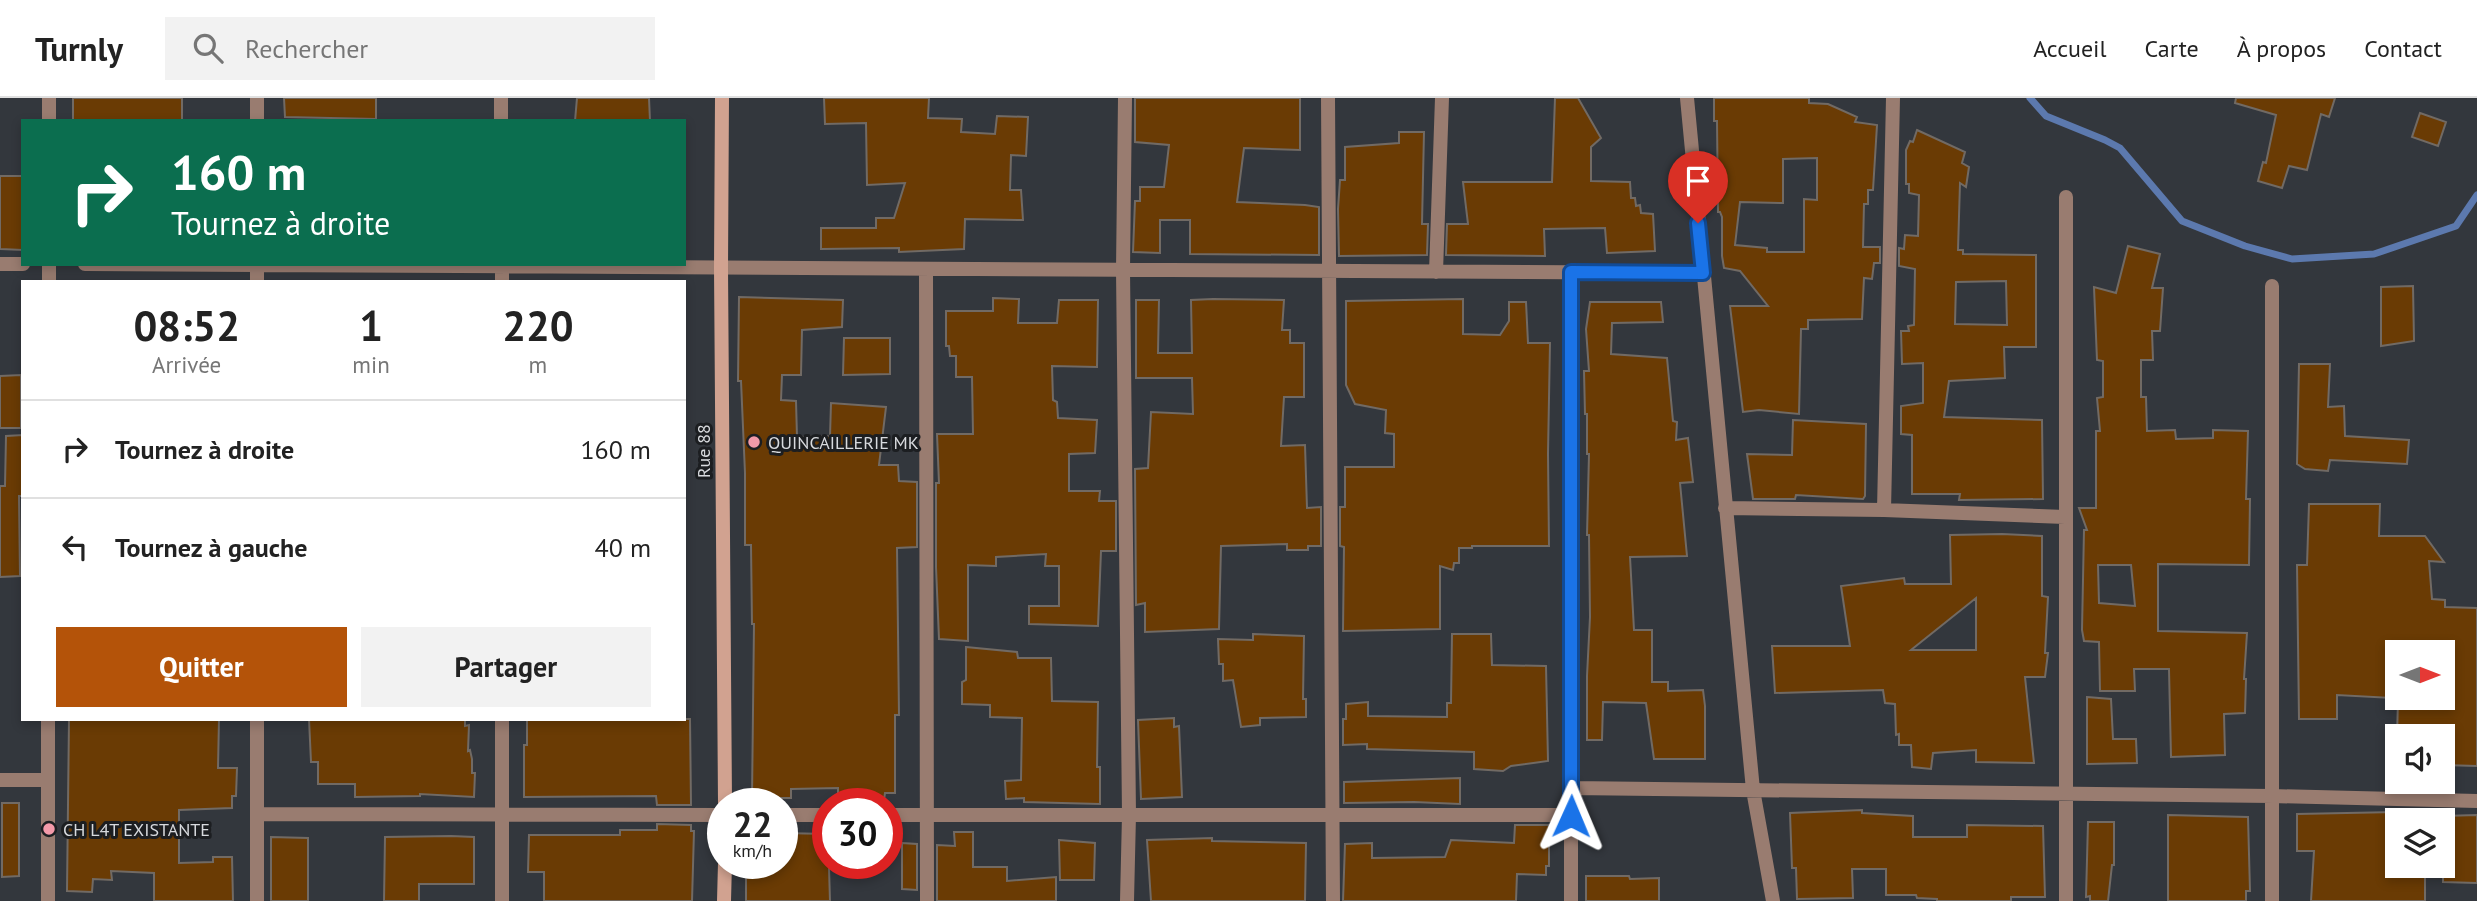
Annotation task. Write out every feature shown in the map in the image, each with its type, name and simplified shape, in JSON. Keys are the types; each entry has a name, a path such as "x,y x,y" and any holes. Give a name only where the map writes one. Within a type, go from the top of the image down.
{"main road":[{"name":"Rue 88","path":"722,98 725,788"},
{"path":"724,901 725,879"}],"street":[{"path":"49,98 49,119"},
{"path":"257,98 257,119"},
{"path":"501,98 501,119"},
{"path":"1125,98 1123,270 1129,815 1127,901"},
{"path":"1328,98 1333,901"},
{"path":"1436,272 1442,98"},
{"path":"1687,98 1753,790 1773,901"},
{"path":"1884,510 1893,98"},
{"path":"2066,197 2066,901"},
{"path":"0,264 21,264"},
{"path":"575,266 1703,273"},
{"path":"926,269 927,901"},
{"path":"1571,272 1571,901"},
{"path":"2272,286 2272,901"},
{"path":"1725,508 1884,510 2064,517"},
{"path":"48,721 48,901"},
{"path":"257,721 257,901"},
{"path":"502,721 502,901"},
{"path":"0,780 48,780"},
{"path":"1572,788 2477,801"},
{"path":"257,814 707,815"},
{"path":"903,815 1571,816"}],"building":[{"path":"73,98 182,98 182,119 73,119"},
{"path":"284,98 376,98 376,119 285,117"},
{"path":"577,98 649,98 650,119 575,119"},
{"path":"824,98 929,98 928,118 962,119 961,132 995,134 997,116 1028,117 1026,156 1011,155 1010,190 1021,190 1023,220 965,219 964,249 899,252 899,248 821,249 821,228 876,228 876,218 894,218 905,183 867,185 866,123 825,124"},
{"path":"1135,98 1300,98 1300,150 1244,148 1237,202 1319,207 1319,255 1190,254 1190,220 1160,220 1160,253 1133,252 1135,201 1140,201 1140,187 1164,187 1169,145 1135,142"},
{"path":"1555,98 1578,98 1601,138 1591,147 1591,181 1630,182 1631,198 1635,198 1636,206 1640,205 1641,213 1653,214 1655,251 1607,253 1605,228 1544,229 1545,256 1446,255 1447,224 1468,224 1463,182 1552,182"},
{"path":"1714,98 1809,98 1809,103 1828,104 1857,117 1855,122 1877,125 1873,190 1868,190 1868,204 1864,204 1863,247 1880,247 1880,263 1874,263 1872,279 1864,278 1862,319 1808,320 1808,329 1801,329 1799,414 1759,410 1743,412 1730,306 1768,306 1740,271 1724,268 1722,217 1718,212 1717,121 1714,121","holes":["1817,158 1817,200 1804,199 1804,252 1767,252 1767,248 1735,245 1740,202 1783,203 1783,159"]},
{"path":"2236,98 2335,98 2329,117 2321,114 2307,170 2289,166 2282,188 2258,181 2263,162 2266,163 2276,115 2235,103"},
{"path":"2420,113 2446,122 2438,146 2412,137"},
{"path":"1917,130 1965,152 1962,163 1969,167 1966,187 1960,183 1958,250 1963,250 1963,254 2036,255 2036,347 2004,347 2005,378 1949,381 1944,417 2042,420 2043,499 1959,500 1960,494 1912,494 1912,435 1901,434 1901,406 1923,403 1923,363 1902,364 1901,331 1909,331 1908,326 1914,325 1915,269 1899,266 1899,248 1904,249 1905,235 1918,236 1919,195 1909,193 1909,184 1906,184 1906,150 1910,141 1913,142","holes":["2006,281 2007,325 1955,324 1956,282"]},
{"path":"1399,132 1424,132 1422,224 1428,224 1427,255 1339,256 1338,209 1340,180 1345,180 1345,147 1399,143"},
{"path":"0,176 21,176 21,250 0,249"},
{"path":"2128,246 2160,254 2152,288 2163,288 2160,331 2152,331 2153,360 2141,360 2141,397 2146,397 2147,431 2175,430 2176,439 2213,438 2213,430 2248,431 2246,499 2250,499 2249,565 2158,564 2158,631 2247,633 2245,713 2224,714 2225,755 2171,757 2169,669 2134,669 2135,691 2100,691 2099,642 2084,641 2084,530 2087,530 2079,508 2096,508 2096,431 2100,431 2097,398 2103,397 2103,361 2097,360 2094,287 2116,293","holes":["2098,565 2131,565 2135,606 2099,603"]},
{"path":"2413,286 2414,341 2381,346 2381,287"},
{"path":"739,297 843,300 842,327 802,330 801,375 782,375 781,400 796,401 797,437 830,436 831,403 886,407 879,465 898,465 899,481 917,482 917,547 897,548 899,715 895,715 895,788 752,788 754,624 751,545 745,545 745,473 741,381 738,381"},
{"path":"993,298 1019,299 1018,323 1057,323 1059,300 1098,300 1097,367 1052,366 1053,400 1057,402 1058,418 1097,420 1095,453 1069,454 1069,491 1100,491 1099,501 1116,501 1116,551 1101,551 1098,626 1029,624 1029,606 1059,606 1059,566 1045,566 1046,554 996,557 996,566 968,565 968,641 939,639 936,567 936,483 939,483 937,434 973,434 972,377 956,377 956,356 950,356 949,346 946,346 946,311 993,311"},
{"path":"1463,299 1463,334 1500,335 1509,321 1509,302 1526,302 1528,343 1550,343 1549,546 1459,548 1459,563 1454,563 1453,570 1440,566 1440,629 1343,631 1344,547 1340,546 1340,507 1345,507 1345,467 1394,467 1394,434 1385,433 1386,410 1355,404 1346,385 1346,301"},
{"path":"1136,300 1159,300 1158,353 1192,353 1191,300 1284,300 1282,330 1290,330 1290,343 1304,343 1304,397 1284,397 1281,446 1305,445 1307,508 1321,507 1321,546 1308,546 1308,550 1287,550 1287,544 1221,546 1219,629 1145,632 1145,603 1136,605 1135,469 1148,468 1151,412 1193,414 1192,378 1136,378"},
{"path":"1590,302 1661,302 1663,322 1612,323 1611,354 1667,358 1673,421 1677,422 1676,440 1688,438 1693,482 1680,483 1687,556 1630,557 1634,630 1652,630 1652,682 1668,682 1668,691 1703,690 1705,759 1654,759 1646,703 1603,702 1602,740 1587,740 1590,617 1587,535 1589,454 1584,371 1589,371 1586,329"},
{"path":"844,338 890,338 890,374 843,375"},
{"path":"2299,364 2330,364 2328,407 2344,406 2345,436 2409,440 2407,464 2330,460 2328,471 2305,469 2297,464"},
{"path":"21,375 21,428 0,428 0,376"},
{"path":"1793,420 1866,424 1863,499 1796,495 1795,499 1753,499 1747,454 1792,455"},
{"path":"21,435 20,576 0,577 0,486 5,486 6,436"},
{"path":"2309,504 2380,504 2379,536 2425,536 2444,562 2429,561 2432,599 2445,600 2445,607 2477,608 2477,766 2455,765 2455,724 2397,724 2398,710 2455,710 2455,640 2385,640 2385,698 2337,695 2337,719 2299,719 2297,565 2307,565"},
{"path":"1950,535 2042,536 2042,596 2048,597 2045,653 2048,653 2045,677 2025,677 2034,763 1976,762 1976,750 1933,753 1931,769 1912,767 1911,745 1899,745 1895,704 1885,703 1883,690 1775,693 1772,646 1850,646 1841,586 1904,578 1905,584 1951,584","holes":["1976,598 1976,650 1911,650"]},
{"path":"1253,634 1304,636 1303,699 1306,699 1306,717 1260,718 1260,725 1241,727 1233,680 1223,681 1218,639 1253,640"},
{"path":"1452,634 1491,634 1492,665 1546,666 1548,761 1511,766 1503,771 1474,769 1474,752 1367,749 1367,744 1343,745 1346,704 1368,702 1368,716 1447,717 1447,703 1451,703"},
{"path":"966,647 1017,652 1018,658 1051,658 1052,701 1098,702 1097,767 1100,767 1100,804 1006,799 1005,781 1021,780 1022,718 990,717 990,705 962,704 962,682 966,680"},
{"path":"2087,697 2111,699 2113,739 2136,739 2137,763 2087,764"},
{"path":"1174,718 1174,727 1179,726 1182,797 1141,799 1138,720"},
{"path":"690,719 691,805 657,805 656,796 524,797 524,745 527,745 527,721"},
{"path":"69,721 219,721 218,768 237,768 236,796 232,796 232,808 179,810 179,863 213,862 213,857 232,857 233,901 154,901 154,873 111,871 112,880 93,879 92,892 67,891"},
{"path":"309,721 465,721 465,726 469,725 468,751 470,750 472,759 472,773 475,773 474,797 420,794 355,797 355,784 318,784 318,762 311,762"},
{"path":"1460,778 1460,804 1344,803 1344,782"},
{"path":"2,803 19,803 19,876 2,877"},
{"path":"1862,810 1862,813 1913,816 1913,837 1967,837 1967,825 2043,826 2045,897 2011,897 2011,901 1937,901 1917,898 1916,895 1886,895 1886,869 1852,869 1853,898 1797,899 1796,868 1792,868 1790,813"},
{"path":"2385,812 2385,878 2425,878 2425,901 2311,901 2314,851 2297,851 2297,814"},
{"path":"2168,815 2248,817 2250,891 2246,891 2246,901 2168,901"},
{"path":"2477,815 2477,883 2443,882 2443,878 2455,878 2455,816"},
{"path":"2088,822 2114,822 2114,865 2108,901 2090,901 2090,896 2086,897"},
{"path":"657,824 691,825 691,831 694,831 692,901 544,901 544,872 528,872 529,835 620,835 620,830 657,830"},
{"path":"1515,825 1549,825 1549,866 1546,866 1546,875 1517,874 1516,901 1343,901 1345,844 1372,843 1372,858 1445,857 1451,840 1514,843"},
{"path":"954,832 973,832 973,867 1007,867 1007,881 1056,877 1056,901 937,901 937,845 955,846"},
{"path":"798,833 812,834 812,879 829,879 830,901 746,901 746,879 798,879"},
{"path":"271,837 308,838 308,901 271,901"},
{"path":"385,837 474,837 474,884 419,884 419,901 384,901"},
{"path":"1212,838 1212,841 1306,843 1305,901 1151,901 1147,840"},
{"path":"1059,840 1095,843 1094,880 1060,880"},
{"path":"903,843 917,844 917,890 902,889"},
{"path":"1586,876 1659,878 1659,901 1586,901"}],"waterway":[{"path":"2030,98 2046,116 2120,148 2182,221 2245,246 2292,259 2374,254 2456,226 2477,195"}],"place":[{"name":"QUINCAILLERIE MK","path":"754,442"},
{"name":"CH L4T EXISTANTE","path":"49,829"}],"route":[{"path":"1571,816 1571,272 1703,273 1698,223"}]}
